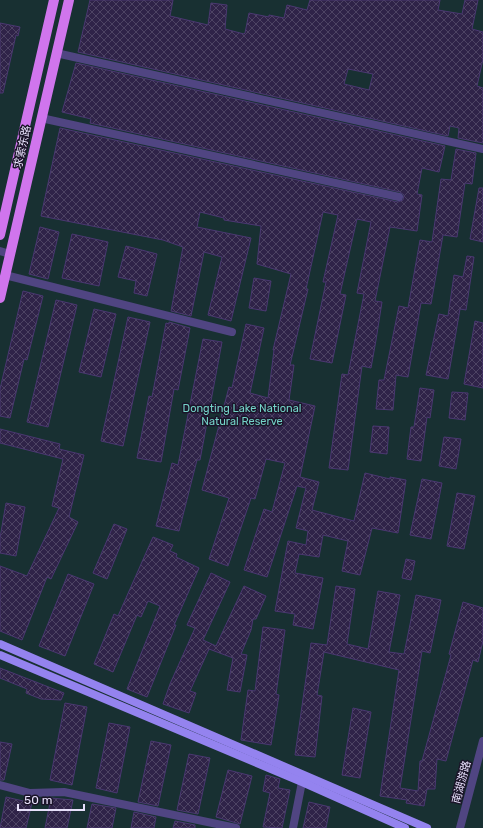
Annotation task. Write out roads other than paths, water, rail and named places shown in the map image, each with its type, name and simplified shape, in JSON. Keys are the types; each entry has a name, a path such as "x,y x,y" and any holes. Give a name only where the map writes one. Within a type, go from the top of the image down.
{"main road":[{"name":"求索东路","path":"0,235 54,0"},
{"name":"求索东路","path":"0,298 69,0"},
{"path":"0,644 427,828"},
{"path":"0,655 302,782 405,828"}],"street":[{"path":"56,53 483,149"},
{"path":"41,118 399,197"},
{"path":"0,251 10,254"},
{"path":"5,275 232,332"},
{"name":"南湖游路","path":"460,828 483,741"},
{"path":"293,828 302,782"},
{"path":"0,785 30,793 64,792 236,828"}],"park label":[{"name":"Dongting Lake National Natural Reserve","path":"242,414"}]}
